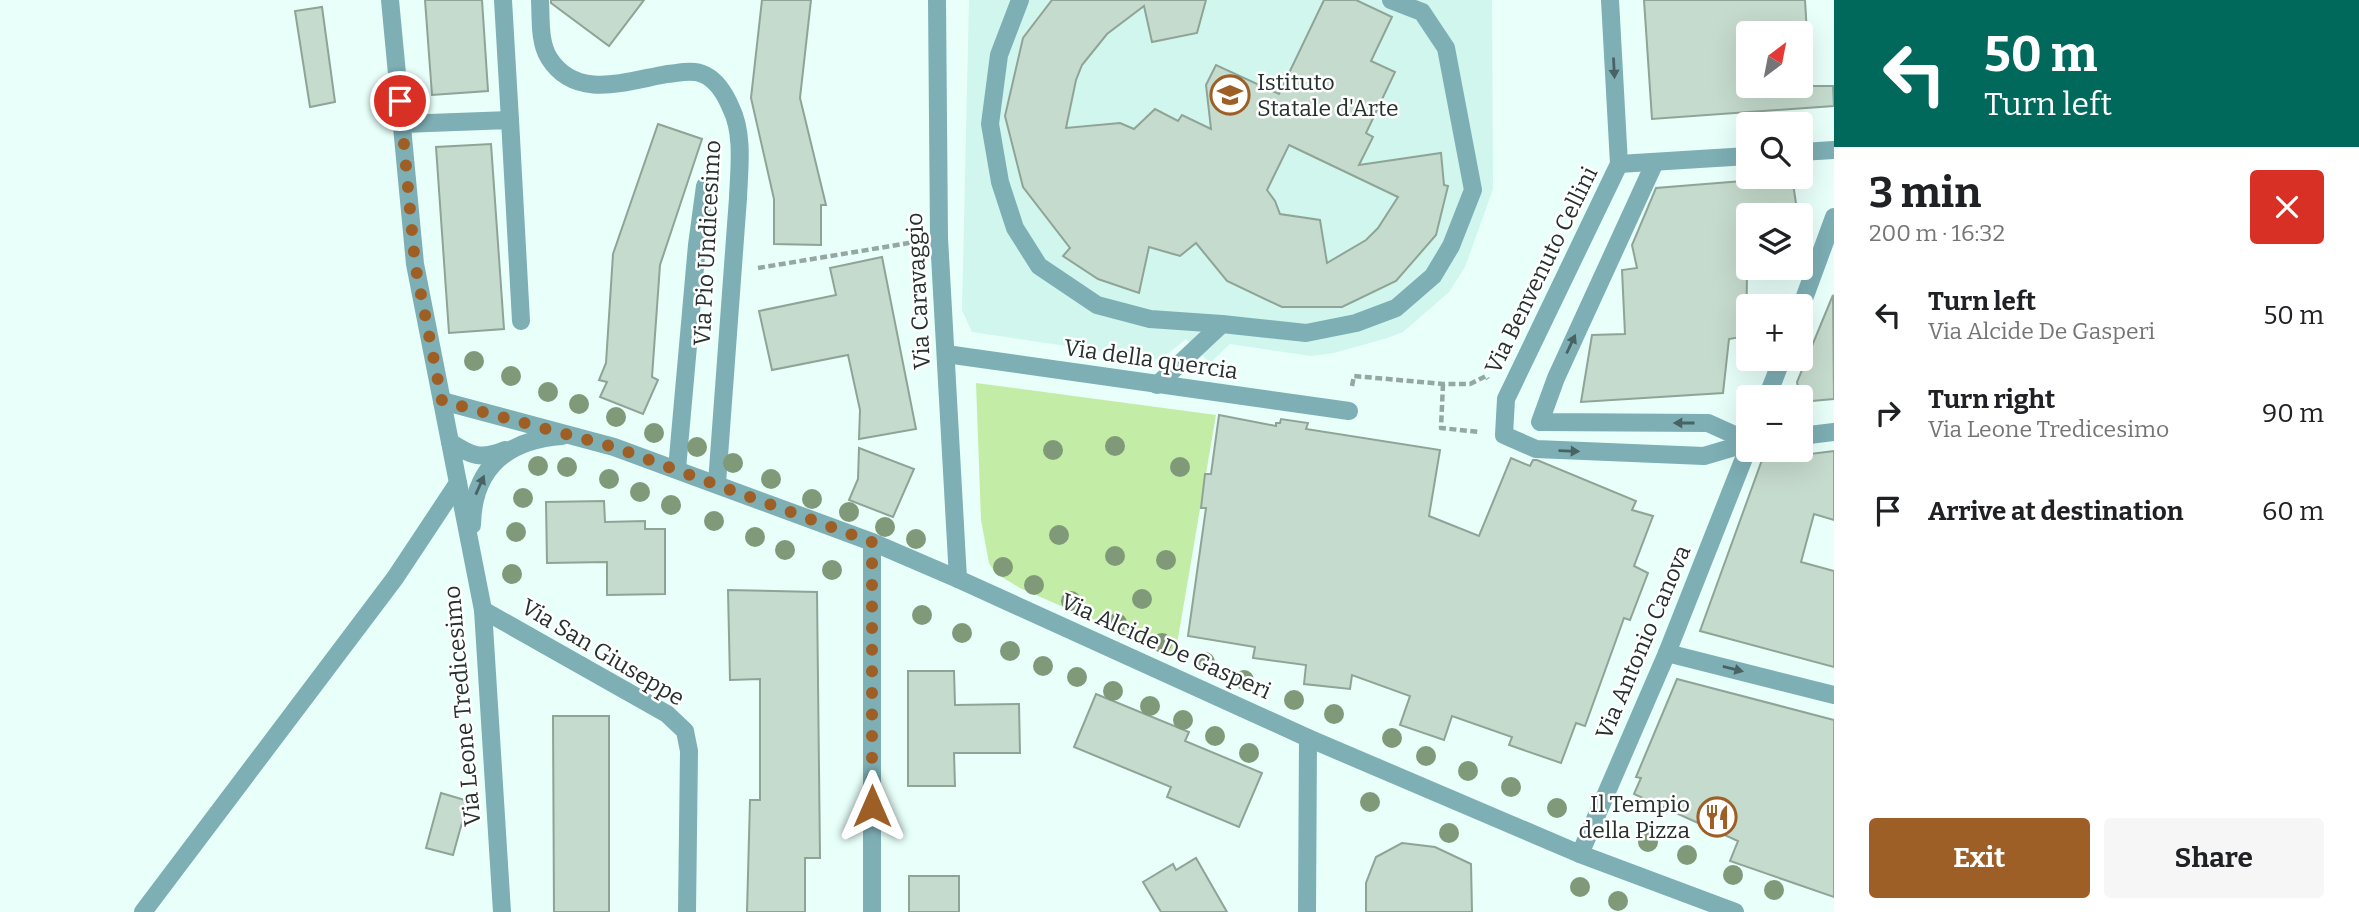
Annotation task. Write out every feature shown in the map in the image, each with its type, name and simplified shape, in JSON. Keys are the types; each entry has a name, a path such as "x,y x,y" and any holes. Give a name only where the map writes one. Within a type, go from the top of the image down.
{"street":[{"name":"Via Leone Tredicesimo","path":"390,0 415,264 483,610 502,912"},
{"path":"503,0 521,321"},
{"name":"Via Pio Undicesimo","path":"540,0 542,38 548,57 560,71 576,82 593,86 687,71 704,74 716,83 732,109 737,131 738,198 716,484"},
{"name":"Via Caravaggio","path":"937,0 939,238 958,579"},
{"path":"1020,0 999,55 990,124 1000,182 1015,228 1039,266 1097,305 1150,319 1306,333 1356,323 1396,308 1433,276 1451,246 1473,190 1446,48 1422,12 1391,0"},
{"name":"Via Benvenuto Cellini","path":"1504,435 1506,400 1619,164 1610,0"},
{"path":"402,124 510,120"},
{"path":"1813,151 1834,150"},
{"path":"1619,164 1736,157"},
{"path":"1655,162 1556,378 1541,422 1709,423 1736,436"},
{"name":"Via Pio Undicesimo","path":"677,469 705,186"},
{"path":"1806,294 1834,217"},
{"path":"1157,384 1222,324"},
{"name":"Via della quercia","path":"946,354 1349,411"},
{"name":"Via Alcide De Gasperi","path":"442,401 573,436 677,469 872,542 1308,737 1580,854 1735,912"},
{"path":"1813,435 1834,432"},
{"path":"1504,435 1536,449 1704,456 1736,446"},
{"name":"Via Alcide De Gasperi","path":"450,442 476,456 492,455 544,438 573,436"},
{"name":"Via Alcide De Gasperi","path":"472,552 472,512 478,485 494,462 514,447"},
{"name":"Via Antonio Canova","path":"1580,854 1667,653 1742,462"},
{"path":"143,912 395,578 458,483"},
{"path":"872,542 872,912"},
{"name":"Via San Giuseppe","path":"483,610 667,714 685,731 689,751 687,912"},
{"path":"1667,653 1834,695"},
{"path":"1307,912 1308,737"}],"path":[{"path":"733,271 939,238"},
{"path":"1354,376 1443,384 1470,384 1486,376"},
{"path":"1443,384 1441,428 1504,435"}],"shaded area":[{"name":"Istituto Statale d'Arte","path":"969,0 1492,0 1493,189 1465,267 1449,292 1403,332 1334,353 1311,356 1230,344 1210,363 1186,339 1160,360 972,332 962,310"}],"green space":[{"path":"976,383 1216,415 1175,656 1020,588 995,573 989,563 981,520"}],"building":[{"path":"425,0 482,0 488,91 432,95"},
{"path":"551,0 644,0 609,46 551,3"},
{"path":"762,0 811,0 800,98 826,205 821,205 821,245 774,244 774,199 751,98"},
{"path":"1052,0 1206,0 1197,33 1152,42 1144,6 1107,34 1082,65 1076,80 1066,128 1120,123 1134,129 1155,109 1178,121 1182,115 1211,129 1206,85 1216,65 1279,94 1324,0 1356,0 1392,17 1371,61 1395,72 1366,133 1373,137 1359,165 1441,153 1444,185 1448,186 1436,235 1396,281 1342,307 1282,307 1227,281 1196,243 1180,256 1149,247 1139,293 1098,279 1063,256 1070,248 1023,187 1005,116 1023,38","holes":["1289,145 1398,197 1378,228 1366,240 1327,263 1320,220 1280,214 1267,190"]},
{"path":"1644,0 1805,0 1806,21 1736,21 1736,98 1813,98 1813,86 1833,86 1834,106 1652,119"},
{"path":"322,7 335,102 310,107 295,11"},
{"path":"658,124 702,139 660,265 652,377 658,380 643,414 600,397 607,382 599,380 606,363 613,254"},
{"path":"491,144 504,329 449,333 436,147"},
{"path":"1736,182 1736,189 1794,189 1796,203 1736,203 1736,280 1747,280 1747,294 1736,294 1736,338 1729,339 1723,393 1581,402 1592,335 1625,334 1622,270 1637,268 1632,245 1656,188"},
{"path":"882,257 916,429 859,439 860,410 848,355 772,370 759,311 836,295 830,268"},
{"path":"1833,295 1834,399 1813,401 1813,385 1798,385 1802,371 1813,371 1813,343"},
{"path":"1219,415 1276,426 1281,419 1308,423 1306,429 1440,450 1429,516 1479,536 1511,458 1530,466 1533,460 1537,460 1636,501 1632,510 1653,516 1634,566 1648,573 1630,620 1624,618 1585,726 1576,723 1561,763 1509,745 1512,737 1452,716 1444,740 1400,725 1410,696 1352,675 1350,689 1304,684 1306,665 1253,658 1255,647 1188,636 1206,508 1201,508 1205,474 1211,474"},
{"path":"859,448 914,469 893,517 849,500 858,479"},
{"path":"1834,451 1834,520 1814,514 1801,562 1834,571 1834,667 1700,631 1761,462 1813,462 1813,454"},
{"path":"604,501 605,522 645,521 645,529 665,529 665,594 607,595 607,562 547,563 546,502"},
{"path":"728,590 817,592 820,858 805,858 805,912 747,912 750,800 760,800 760,679 730,680"},
{"path":"908,671 954,671 955,705 1019,704 1020,753 954,753 955,786 908,786"},
{"path":"1677,679 1834,720 1834,897 1730,861 1738,841 1634,794 1641,778 1636,777"},
{"path":"1096,694 1189,732 1185,741 1262,773 1239,827 1167,797 1171,787 1074,747"},
{"path":"553,716 609,716 609,912 554,912"},
{"path":"441,793 468,801 453,855 426,848"},
{"path":"1402,843 1435,847 1471,864 1472,912 1366,912 1366,883 1376,857"},
{"path":"1196,858 1227,912 1161,912 1143,882 1173,864 1176,870"},
{"path":"909,876 959,876 959,912 909,912"}],"place":[{"name":"Istituto Statale d'Arte","path":"1230,95"},
{"name":"Il Tempio della Pizza","path":"1717,817"}],"route":[{"path":"400,101 415,264 442,401 614,447 872,542 872,806"}]}
